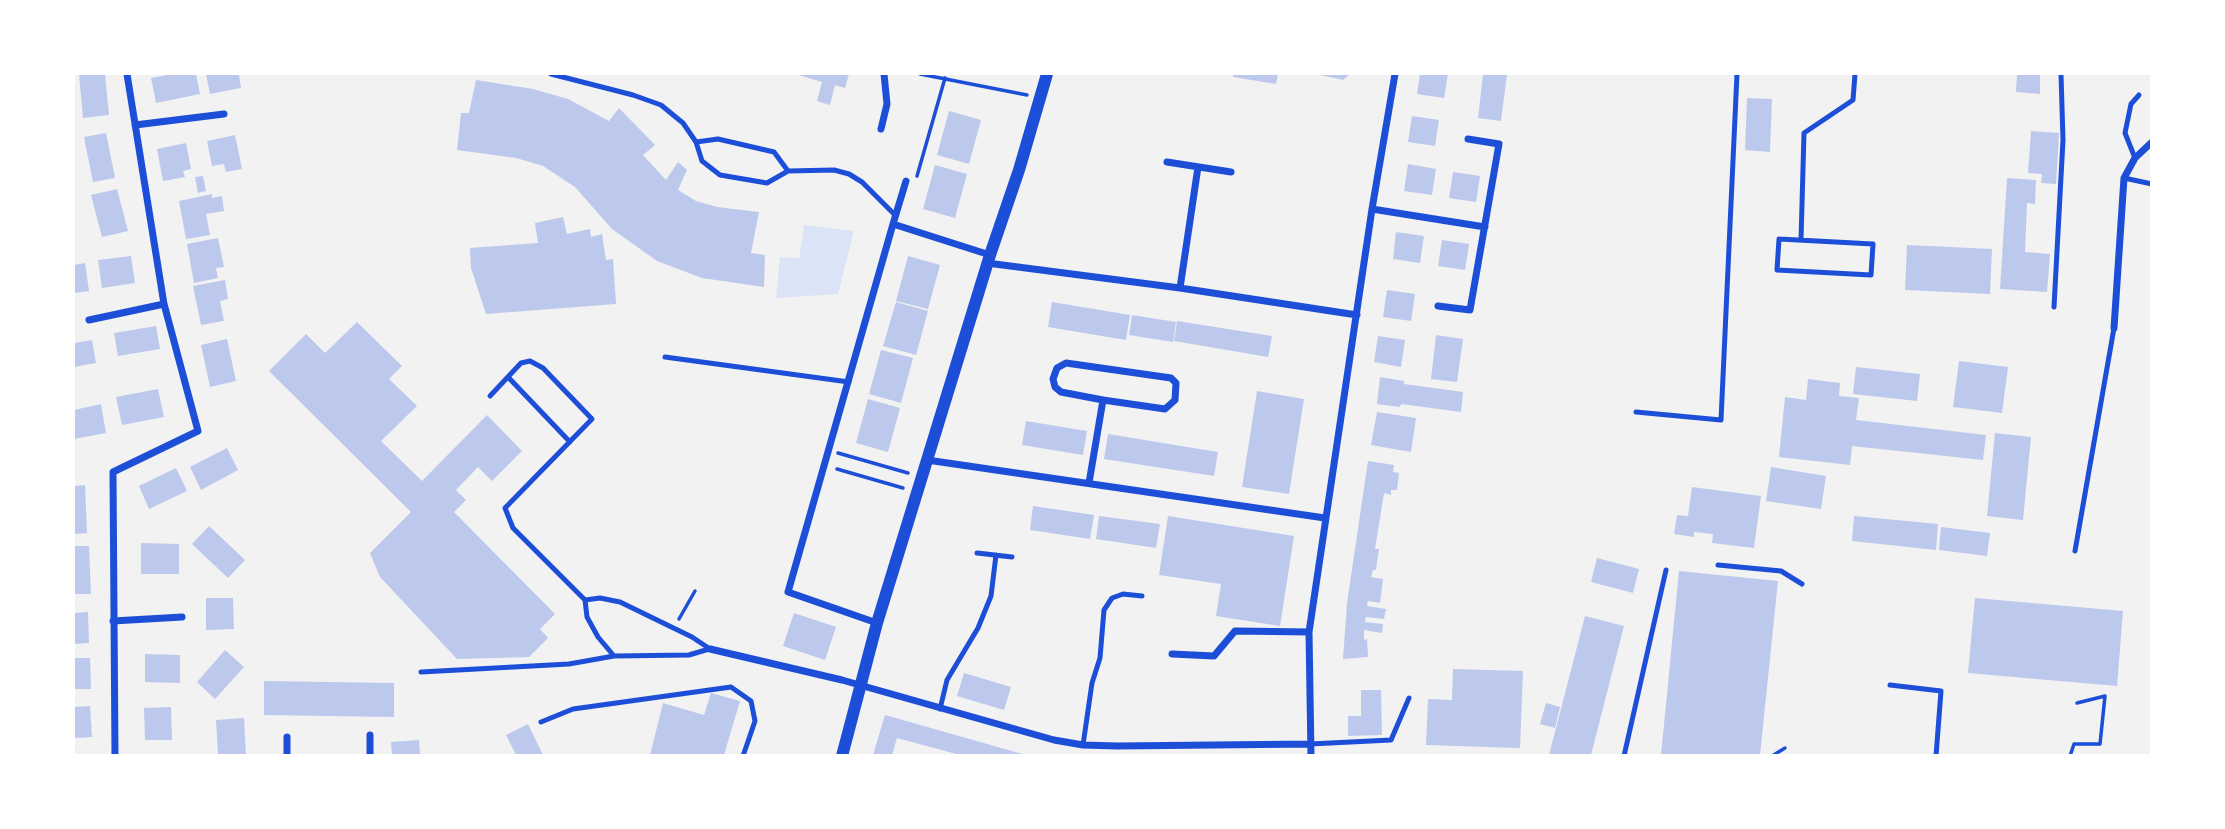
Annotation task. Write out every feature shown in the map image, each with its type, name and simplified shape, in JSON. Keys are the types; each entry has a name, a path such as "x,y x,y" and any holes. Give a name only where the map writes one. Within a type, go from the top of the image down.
{"street":[{"path":"115,755 113,472 198,432 164,304 127,74"},
{"path":"881,129 887,104 884,74"},
{"path":"842,755 877,623 1047,74"},
{"path":"1311,755 1308,632 1395,74"},
{"path":"135,125 224,114"},
{"path":"1438,306 1470,310 1485,227 1499,144 1468,139"},
{"path":"2114,328 2124,178 2135,158 2148,149 2151,142"},
{"path":"1167,162 1231,172"},
{"path":"1180,288 1198,167"},
{"path":"877,623 788,592 906,181"},
{"path":"1372,209 1485,227"},
{"path":"893,224 988,259 1357,315"},
{"path":"89,320 164,304"},
{"path":"1066,363 1171,378 1176,383 1175,400 1165,409 1103,400 1061,393 1055,387 1053,379 1057,368 1066,363"},
{"path":"1089,483 1103,400"},
{"path":"927,460 1325,518"},
{"path":"113,621 182,617"},
{"path":"1172,654 1214,656 1235,631 1308,632"},
{"path":"710,649 842,680 1054,740 1083,745 1310,744"},
{"path":"370,735 370,755"},
{"path":"287,737 287,755"}],"lane":[{"path":"551,74 661,105 683,123 696,142 702,161 720,175 767,183 788,171 834,170 849,174 862,182 895,215"},
{"path":"1636,412 1721,420 1737,74"},
{"path":"1801,240 1804,133 1853,100 1855,74"},
{"path":"2054,307 2063,140 2061,74"},
{"path":"2135,158 2125,133 2131,104 2139,95"},
{"path":"696,142 718,139 774,152 788,171"},
{"path":"2124,178 2151,184"},
{"path":"1779,239 1801,240 1873,244 1871,275 1777,270 1779,239"},
{"path":"2075,551 2114,328"},
{"path":"665,357 849,382"},
{"path":"490,396 521,363 530,361 543,368 592,419 505,509 513,528 585,600 587,617 598,637 614,656"},
{"path":"508,377 570,442"},
{"path":"977,552 1012,557"},
{"path":"940,709 947,680 978,628 991,596 996,555"},
{"path":"1718,565 1780,571 1802,584"},
{"path":"1624,755 1666,570"},
{"path":"1083,745 1092,683 1100,658 1104,610 1112,598 1124,594 1142,596"},
{"path":"585,600 600,598 620,602 692,637 710,649"},
{"path":"421,672 569,664 614,656 689,655 710,649"},
{"path":"1890,685 1941,691 1936,755"},
{"path":"541,722 573,709 731,687 751,701 755,720 743,755"},
{"path":"1310,744 1391,740 1409,698"}],"path":[{"path":"920,74 1040,97"},
{"path":"906,181 917,177 945,78"},
{"path":"829,450 922,477"},
{"path":"825,466 917,492"},
{"path":"674,629 695,591"},
{"path":"2070,755 2074,744 2100,744 2105,696 2077,703"},
{"path":"1772,755 1785,748"}],"shaded area":[{"path":"804,225 854,231 838,294 776,298 780,257 799,258"}],"building":[{"path":"79,74 105,74 109,115 83,118"},
{"path":"196,74 200,94 156,103 151,78"},
{"path":"206,74 239,74 241,88 210,94"},
{"path":"795,74 849,74 845,88 835,85 830,105 817,101 822,82"},
{"path":"1233,74 1278,74 1276,84 1233,77"},
{"path":"1316,74 1350,74 1343,80"},
{"path":"1420,74 1448,74 1444,98 1417,94"},
{"path":"1483,74 1507,74 1501,121 1478,118"},
{"path":"2017,74 2040,74 2040,94 2016,92"},
{"path":"476,80 533,89 568,99 609,121 619,108 655,145 643,155 666,180 678,162 687,170 678,190 696,201 717,207 759,212 751,253 765,255 764,287 702,278 657,261 612,229 575,187 543,166 516,158 457,150 461,113 469,113"},
{"path":"1747,98 1772,99 1770,152 1745,150"},
{"path":"949,111 981,120 969,164 937,155"},
{"path":"1412,116 1439,120 1435,146 1408,142"},
{"path":"2031,131 2059,133 2056,184 2041,183 2042,174 2028,173"},
{"path":"106,133 115,178 93,182 84,137"},
{"path":"235,135 242,169 226,172 224,164 212,166 207,141"},
{"path":"186,143 191,169 183,171 185,177 163,181 157,149"},
{"path":"1408,164 1436,169 1432,195 1404,191"},
{"path":"935,165 967,174 955,218 923,209"},
{"path":"1453,172 1480,176 1476,202 1449,198"},
{"path":"203,176 206,191 198,193 195,177"},
{"path":"2007,178 2036,180 2035,204 2027,203 2025,252 2050,254 2047,292 2000,289"},
{"path":"117,189 128,231 102,237 91,195"},
{"path":"212,194 212,198 222,196 224,211 206,214 210,235 186,239 179,201"},
{"path":"563,217 567,234 590,229 591,237 602,234 606,260 613,259 616,304 486,314 471,268 470,248 538,243 535,223"},
{"path":"1396,232 1424,236 1420,263 1393,259"},
{"path":"218,238 224,267 216,268 218,278 194,283 187,244"},
{"path":"1442,240 1469,244 1465,270 1438,266"},
{"path":"1907,245 1992,249 1990,294 1905,290"},
{"path":"131,256 135,283 102,288 98,260"},
{"path":"908,256 940,265 928,309 896,301"},
{"path":"85,263 89,291 74,293 74,265"},
{"path":"225,280 228,299 220,301 224,321 201,325 193,286"},
{"path":"1387,290 1415,294 1411,321 1383,317"},
{"path":"896,302 928,311 916,355 883,346"},
{"path":"1052,302 1130,315 1126,340 1048,327"},
{"path":"1132,315 1176,322 1173,342 1129,335"},
{"path":"1177,321 1272,336 1268,357 1174,341"},
{"path":"357,322 402,366 389,379 417,406 381,441 422,481 487,415 522,451 492,481 478,467 456,490 466,500 454,512 555,614 540,629 548,638 529,657 457,659 380,577 370,553 411,512 269,371 306,334 325,353"},
{"path":"156,326 160,349 118,356 114,333"},
{"path":"1436,335 1463,339 1457,382 1431,379"},
{"path":"1378,336 1405,340 1401,367 1374,362"},
{"path":"227,339 236,381 210,387 201,345"},
{"path":"92,340 96,363 74,367 74,343"},
{"path":"881,350 913,358 901,403 869,394"},
{"path":"1959,361 2008,367 2002,413 1953,407"},
{"path":"1856,367 1920,374 1917,401 1853,394"},
{"path":"1380,377 1404,381 1404,384 1463,392 1461,412 1401,404 1400,407 1377,404"},
{"path":"1808,379 1840,383 1839,396 1859,398 1856,420 1986,435 1983,460 1852,446 1850,465 1779,457 1785,397 1806,400"},
{"path":"158,389 164,417 122,425 116,397"},
{"path":"1257,391 1304,399 1289,494 1242,487"},
{"path":"868,399 900,408 888,452 856,443"},
{"path":"101,404 106,433 74,439 74,410"},
{"path":"1377,412 1416,418 1411,452 1371,445"},
{"path":"1026,421 1087,431 1083,455 1022,445"},
{"path":"1995,433 2031,437 2023,520 1987,516"},
{"path":"1108,434 1218,452 1214,476 1104,459"},
{"path":"227,448 238,470 201,490 190,467"},
{"path":"1368,461 1394,465 1393,472 1399,473 1397,490 1391,490 1391,495 1384,493 1375,549 1379,549 1376,570 1373,570 1371,577 1383,579 1380,603 1368,601 1367,606 1386,609 1384,619 1366,617 1365,622 1383,624 1382,633 1364,630 1368,657 1343,659 1347,603"},
{"path":"1771,467 1826,476 1821,509 1766,501"},
{"path":"176,468 187,491 149,509 139,486"},
{"path":"85,485 87,533 74,534 74,486"},
{"path":"1692,487 1761,496 1754,548 1712,543 1713,534 1694,532 1694,537 1674,534 1677,515 1688,516"},
{"path":"1033,506 1094,515 1090,539 1030,530"},
{"path":"1099,516 1160,524 1156,548 1096,539"},
{"path":"1168,516 1294,536 1280,626 1216,616 1221,584 1159,575"},
{"path":"1854,516 1938,524 1936,550 1852,541"},
{"path":"209,526 245,560 228,578 192,544"},
{"path":"1941,527 1990,533 1987,556 1939,550"},
{"path":"141,543 179,544 179,574 141,574"},
{"path":"74,546 89,546 91,594 74,594"},
{"path":"1597,558 1639,569 1633,593 1591,582"},
{"path":"1679,571 1778,581 1760,755 1661,755"},
{"path":"206,598 233,598 234,629 206,630"},
{"path":"1975,598 2123,611 2117,686 1968,673"},
{"path":"88,612 89,643 74,644 74,613"},
{"path":"794,613 836,627 825,660 783,646"},
{"path":"1585,616 1624,626 1591,755 1549,755"},
{"path":"225,650 244,667 215,699 197,682"},
{"path":"145,654 180,655 180,683 145,682"},
{"path":"74,658 90,658 91,689 74,689"},
{"path":"1453,669 1523,671 1520,748 1426,745 1428,699 1452,700"},
{"path":"964,673 1011,687 1004,710 957,696"},
{"path":"264,681 394,683 394,717 264,715"},
{"path":"1361,690 1381,690 1382,735 1348,736 1348,716 1361,716"},
{"path":"711,693 740,701 724,755 650,755 663,703 704,715"},
{"path":"1546,703 1560,707 1555,728 1540,724"},
{"path":"90,706 92,737 74,738 74,707"},
{"path":"171,707 172,740 145,740 144,708"},
{"path":"885,715 1026,755 960,755 897,738 892,755 873,755"},
{"path":"244,718 246,755 218,755 216,720"},
{"path":"528,724 543,755 516,755 506,735"},
{"path":"419,740 420,755 392,755 391,742"}]}
